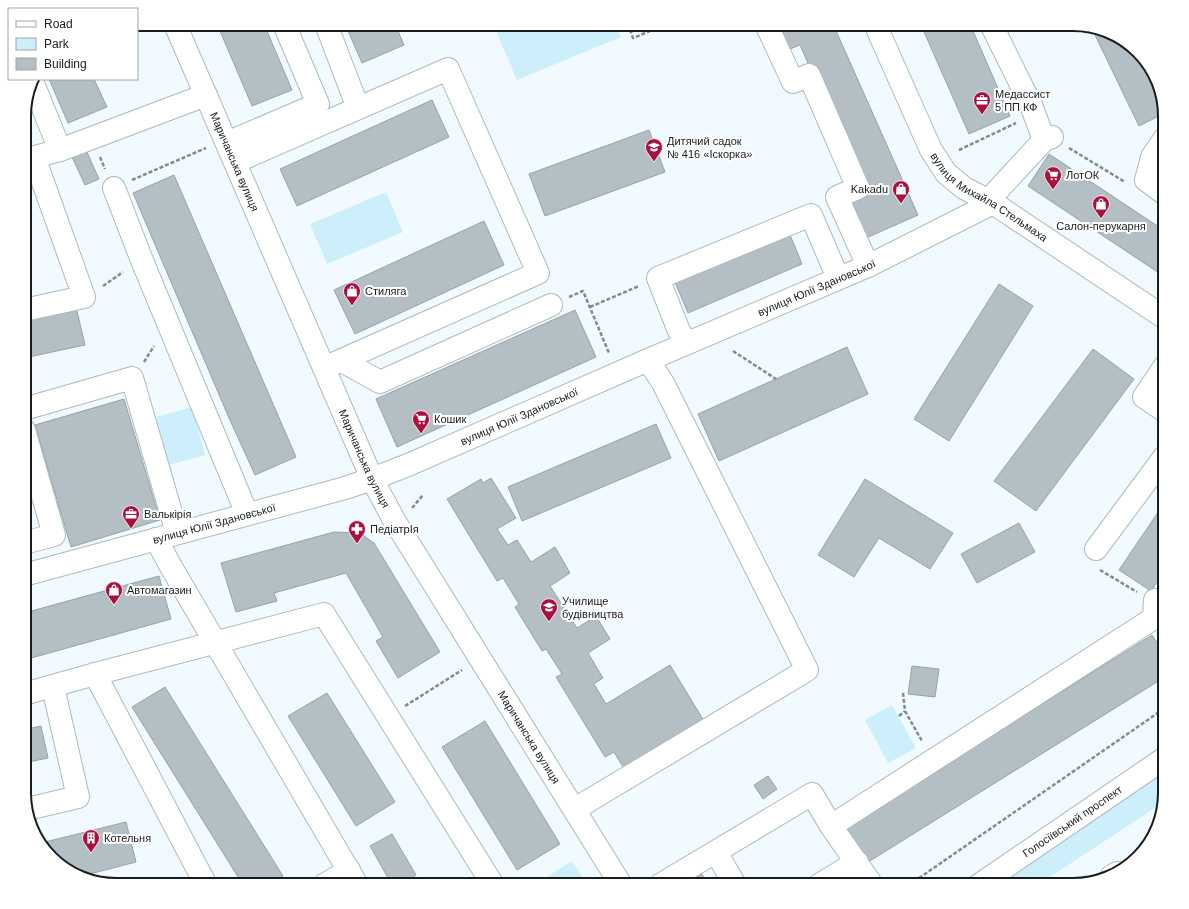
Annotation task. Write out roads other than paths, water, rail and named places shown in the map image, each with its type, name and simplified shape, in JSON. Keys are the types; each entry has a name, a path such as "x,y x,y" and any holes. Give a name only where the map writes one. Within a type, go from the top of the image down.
{"main road":[{"name":"Маричанська вулиця","path":"178,31 231,153 333,364 372,479 394,520 617,878"},
{"path":"231,153 318,104 287,31"},
{"path":"329,31 358,108"},
{"path":"769,31 793,82 809,75 858,188 837,197 868,266"},
{"name":"вулиця Михайла Стельмаха","path":"878,31 931,150 946,173 964,188 993,203 1158,313"},
{"path":"993,203 996,192 1048,139 1034,114 995,31"},
{"path":"231,153 358,108 448,69 538,273 333,364"},
{"path":"35,88 60,150"},
{"path":"31,158 60,150 206,95"},
{"path":"1158,148 1152,157 1146,180 1158,189"},
{"path":"31,164 84,297 31,308"},
{"path":"114,188 166,320 247,514"},
{"name":"вулиця Юлії Здановської","path":"31,573 345,488 372,479 408,465 868,266 993,203"},
{"path":"687,343 679,331 658,278 810,215 838,278"},
{"path":"333,364 380,382 551,305"},
{"path":"575,809 807,670 663,383 648,360"},
{"path":"1158,376 1144,397 1158,406"},
{"path":"31,407 132,378 177,533"},
{"path":"31,454 54,535 31,537"},
{"path":"1095,558 1158,466"},
{"path":"156,538 353,878"},
{"path":"831,826 1154,618 1155,600"},
{"path":"31,692 324,614 488,878"},
{"path":"95,674 202,878"},
{"path":"33,808 78,797 53,686"},
{"name":"Голосіївський проспект","path":"989,878 1158,763"},
{"path":"672,878 812,794 831,826 867,878"},
{"path":"716,852 731,878"},
{"path":"831,878 857,862"}],"place":[{"name":"Медассист 5 ПП КФ","path":"982,115"},
{"name":"Дитячий садок № 416 «Іскорка»","path":"654,162"},
{"name":"ЛотОК","path":"1053,190"},
{"name":"Kakadu","path":"901,204"},
{"name":"Салон-перукарня","path":"1101,219"},
{"name":"Стиляга","path":"352,306"},
{"name":"Кошик","path":"421,434"},
{"name":"Валькірія","path":"131,529"},
{"name":"ПедіатрІя","path":"357,544"},
{"name":"Автомагазин","path":"114,605"},
{"name":"Училище будівництва","path":"549,622"},
{"name":"Котельня","path":"91,853"}]}
